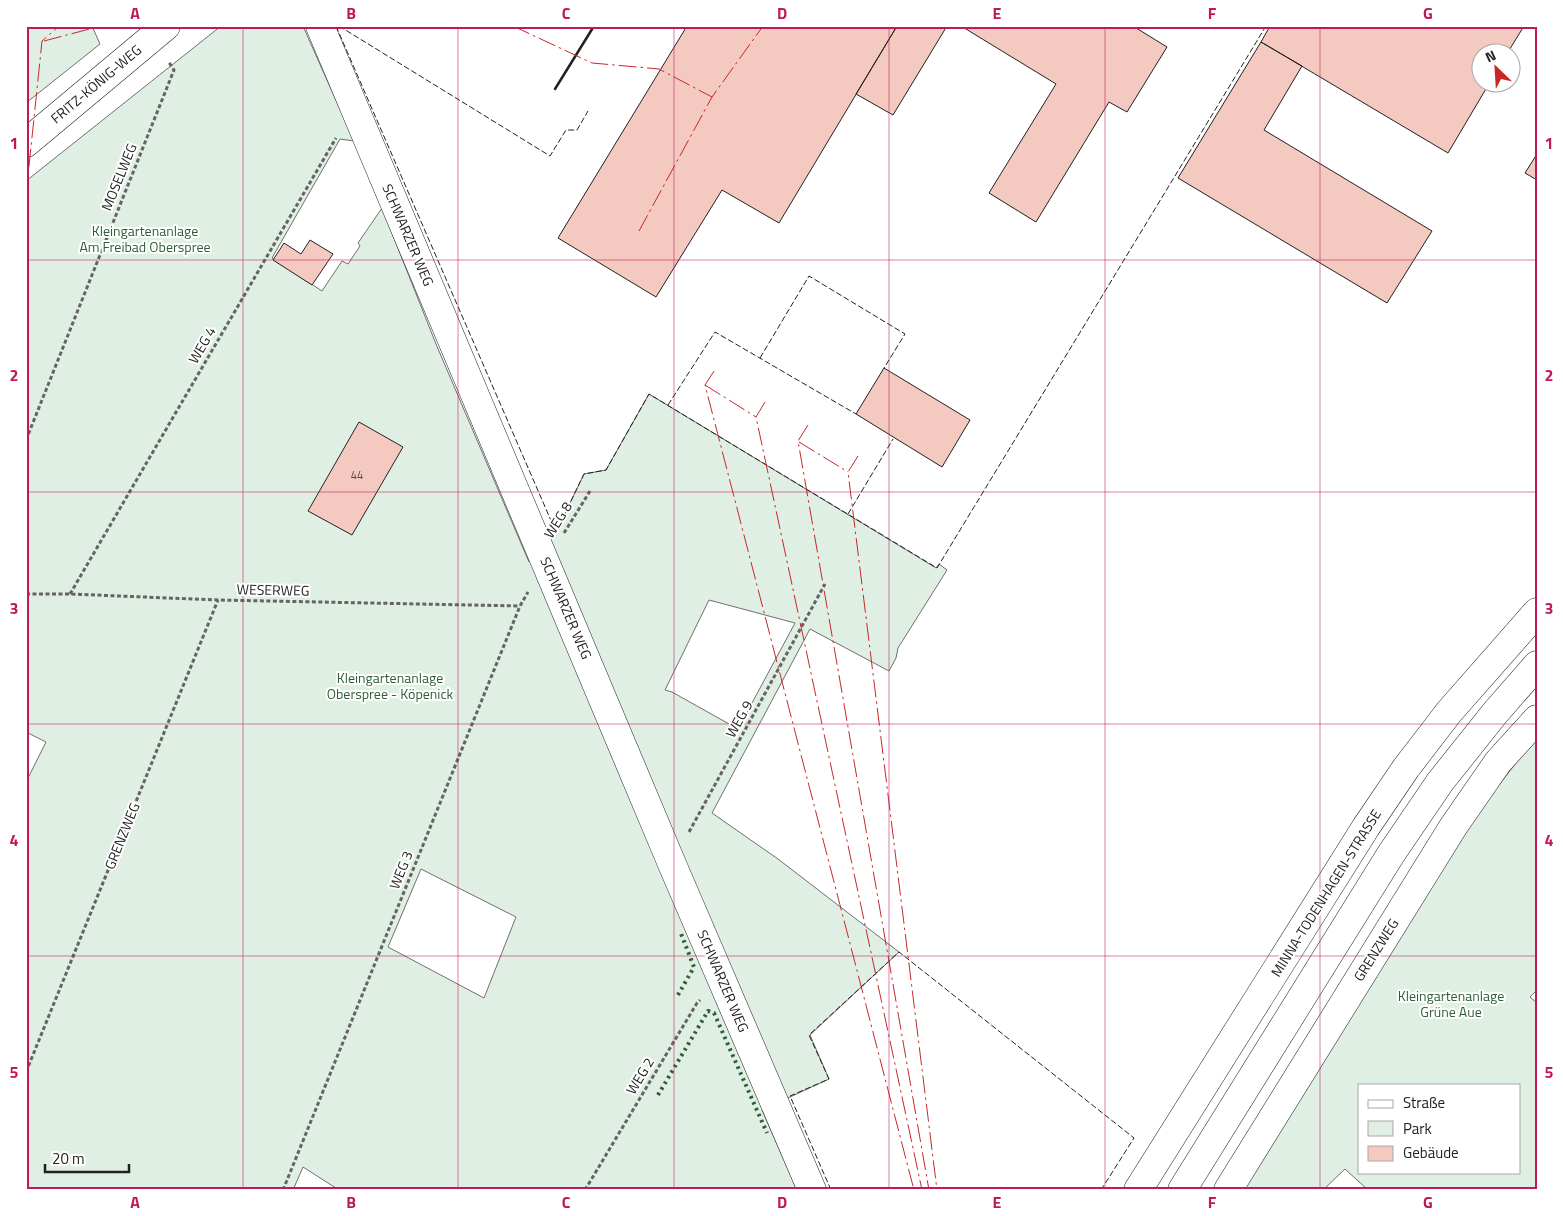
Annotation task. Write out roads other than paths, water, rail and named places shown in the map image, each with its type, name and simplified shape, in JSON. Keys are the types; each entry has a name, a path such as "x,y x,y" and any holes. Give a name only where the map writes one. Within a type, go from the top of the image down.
{"main road":[{"name":"SCHWARZER WEG","path":"320,26 672,864 812,1190"},
{"name":"FRITZ-KÖNIG-WEG","path":"26,143 159,32"},
{"name":"MINNA-TODENHAGEN-STRASSE","path":"1138,1190 1366,827 1406,768 1449,712 1537,612"},
{"path":"1182,1190 1391,854 1440,782 1495,713 1537,665"},
{"name":"GRENZWEG","path":"1228,1190 1453,827 1498,762 1537,719"}],"park label":[{"name":"Kleingartenanlage Am Freibad Oberspree","path":"145,240"},
{"name":"Kleingartenanlage Oberspree - Köpenick","path":"390,686"},
{"name":"Kleingartenanlage Grüne Aue","path":"1451,1004"}]}
